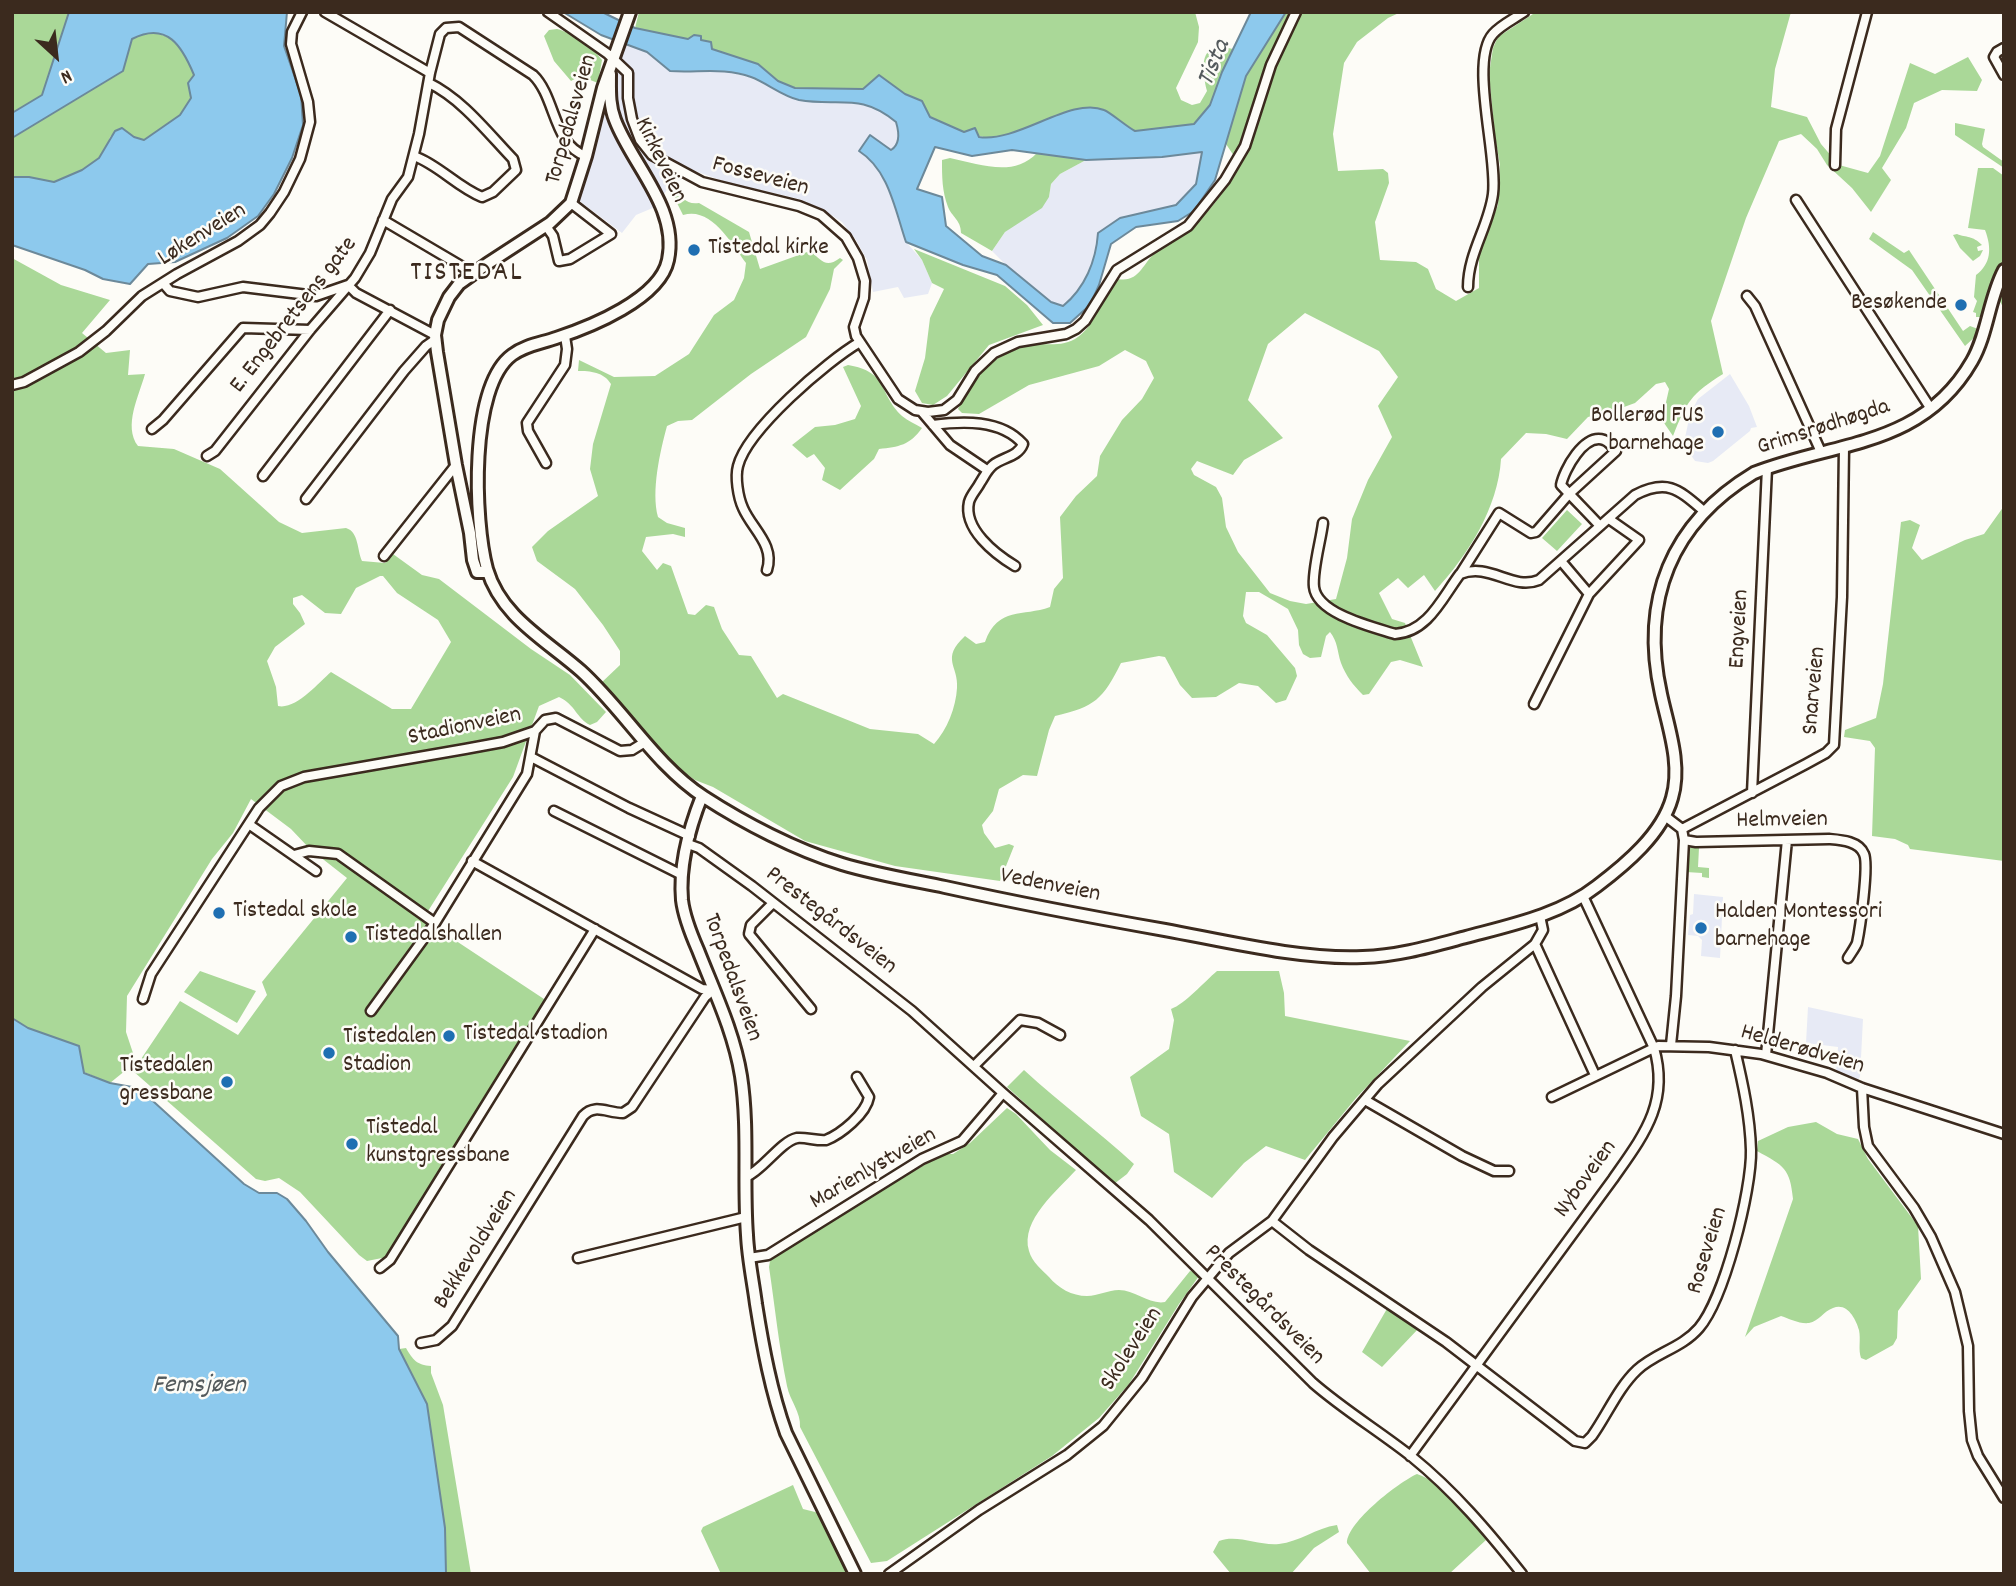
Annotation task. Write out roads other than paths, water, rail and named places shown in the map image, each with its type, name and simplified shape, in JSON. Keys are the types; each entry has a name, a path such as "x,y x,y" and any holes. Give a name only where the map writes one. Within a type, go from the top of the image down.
{"main road":[{"name":"Torpedalsveien","path":"629,15 603,88 571,203 546,226 473,273 449,297 438,320 435,337 474,567 477,572 488,572 498,593 520,622 583,674 645,742"},
{"name":"Kirkeveien","path":"488,572 482,538 478,480 484,407 495,375 510,357 529,346 565,336 607,317 643,294 659,282 669,257 664,213 615,121 610,102 610,74"},
{"name":"Grimsrødhøgda","path":"1597,886 1650,838 1665,816 1675,786 1675,767 1655,664 1654,623 1665,574 1687,533 1705,512 1736,484 1768,468 1887,435 1931,408 1964,373 1975,356 2004,270"},
{"name":"Vedenveien","path":"645,742 702,796 768,832 844,864 1019,904 1267,948 1344,958 1379,956 1443,943 1540,916 1583,896 1597,886"},
{"name":"Torpedalsveien","path":"702,796 689,840 682,875 682,895 685,914 729,1030 740,1071 749,1258 764,1356 777,1410 798,1460 855,1574"}],"street":[{"name":"Løkenveien","path":"12,385 24,382 79,352 106,331 142,296 238,241 260,225 284,192 303,151 310,122 308,102 290,44 292,32 302,12"},
{"path":"325,12 430,73"},
{"path":"548,12 613,57"},
{"path":"767,570 769,553 740,499 738,464 763,424 843,352 860,342 898,399 906,406 922,412 944,410 957,400 980,365 1005,347 1066,334 1076,329 1085,321 1117,271 1188,226 1225,180 1245,146 1271,65 1296,12"},
{"path":"1468,287 1474,252 1493,195 1494,167 1486,120 1483,70 1488,41 1493,34 1524,12"},
{"path":"1835,165 1836,129 1867,12"},
{"name":"E. Engebretsens gate","path":"207,456 215,451 348,285 370,253 392,199 408,177 430,73 443,30 459,27 533,75 542,86 566,141 577,153 586,156"},
{"path":"2004,48 1994,57 2004,75"},
{"name":"Fosseveien","path":"613,57 629,75 628,98 632,119 640,140 652,155 702,182 799,206 821,215 846,237 858,258 865,281 864,299 854,327 860,342"},
{"path":"414,156 434,164 482,197 494,192 516,170 513,159 463,107 429,83"},
{"path":"1796,200 1931,408"},
{"path":"546,226 553,236 559,261 570,259 611,234 571,203"},
{"path":"383,220 473,273"},
{"path":"163,284 170,291 198,297 243,288 316,296 348,285 356,293 435,337 404,371 306,499"},
{"path":"1747,296 1755,306 1821,453"},
{"path":"262,476 390,310"},
{"path":"152,429 163,420 243,328 310,330"},
{"path":"546,463 528,431 527,423 565,365 565,336"},
{"path":"922,412 950,444 987,470"},
{"path":"933,425 977,422 1010,434 1023,444 1015,454 987,470 970,501 970,516 985,542 1015,566"},
{"path":"1323,523 1314,579 1314,590 1320,602 1331,610 1395,634 1415,630 1423,625 1499,513 1534,534 1569,494 1616,451 1605,440 1597,439 1586,443 1561,482 1569,494 1600,526"},
{"name":"Snarveien","path":"1682,829 1826,753 1835,741 1842,581 1844,447"},
{"path":"384,556 456,465"},
{"name":"Engveien","path":"1752,793 1768,468"},
{"path":"1460,574 1477,570 1530,583 1544,576 1635,495 1659,486 1681,492 1705,512"},
{"path":"1534,704 1589,594 1639,540 1609,519"},
{"path":"1561,561 1589,594"},
{"path":"535,731 545,720 556,718 617,750 632,750 645,742"},
{"name":"Stadionveien","path":"144,999 151,974 259,808 274,791 304,777 490,744 535,731 527,774 435,923 372,1011"},
{"name":"Prestegårdsveien","path":"531,757 689,840 856,965 1149,1220 1324,1393 1410,1455 1457,1497 1522,1574"},
{"path":"554,811 682,875"},
{"path":"1665,816 1682,829 1684,840 1671,1045"},
{"path":"250,825 316,871"},
{"name":"Helmveien","path":"1684,840 1708,843 1838,840 1856,845 1864,853 1865,873 1856,946 1848,958"},
{"path":"1766,1055 1787,840"},
{"path":"294,855 309,850 338,854 435,923"},
{"path":"472,861 702,989 713,990"},
{"name":"Nyboveien","path":"1410,1455 1613,1179 1652,1119 1659,1074 1654,1048 1583,896"},
{"path":"773,903 751,925 749,934 811,1009"},
{"path":"1540,916 1544,930 1535,944 1595,1075"},
{"path":"380,1268 390,1260 595,929"},
{"name":"Skoleveien","path":"889,1574 979,1510 1067,1455 1103,1426 1142,1378 1185,1306 1208,1277 1228,1254 1272,1221 1364,1100 1437,1029 1535,944"},
{"name":"Bekkevoldveien","path":"421,1343 436,1340 452,1326 583,1116 591,1109 597,1108 627,1112 705,997 713,990"},
{"path":"974,1066 1020,1020 1038,1023 1060,1035"},
{"name":"Helderødveien","path":"1552,1097 1654,1048 1671,1045 1735,1050 1766,1055 1827,1073 1862,1088 2004,1134"},
{"name":"Roseveien","path":"1475,1365 1575,1441 1583,1443 1592,1436 1637,1370 1686,1340 1699,1328 1713,1308 1723,1281 1750,1172 1750,1128 1735,1050"},
{"path":"746,1177 792,1140 826,1140 860,1114 869,1097 857,1077"},
{"path":"1862,1088 1868,1146 1914,1208 1931,1237 1955,1292 1968,1346 1972,1440 1978,1456 2004,1498"},
{"name":"Marienlystveien","path":"749,1258 768,1255 918,1162 962,1141 1003,1093"},
{"path":"1364,1100 1462,1156 1494,1171 1509,1171"},
{"path":"578,1258 746,1217"},
{"path":"1272,1221 1309,1250 1415,1320 1475,1365"}],"water":[{"path":"69,12 287,12 284,46 301,95 303,125 292,158 274,194 258,216 227,238 175,262 148,264 130,284 103,279 85,270 12,245 12,177 54,182 82,170 99,158 115,131 122,128 134,137 144,140 180,115 191,98 188,83 194,75 172,39 155,33 144,34 132,39 123,71 12,138 12,113 42,95"},
{"name":"Tista","path":"563,12 602,12 635,28 688,39 694,35 701,36 701,40 711,42 712,49 758,64 778,81 795,88 863,89 879,75 905,94 922,101 930,117 964,132 975,128 979,137 994,137 1076,109 1091,107 1107,111 1135,131 1194,124 1210,105 1222,72 1251,12 1286,12 1246,76 1215,180 1194,211 1178,221 1136,227 1111,244 1090,305 1070,323 1053,323 997,275 963,265 906,242 884,180 869,159 859,151 870,135 891,150 898,141 896,122 883,113 849,102 799,100 741,74 721,71 670,71 647,52 601,35","holes":["935,147 972,156 1012,150 1086,160 1162,157 1202,152 1196,184 1176,205 1120,218 1098,233 1095,254 1088,273 1071,299 1063,306 1051,302 1006,265 982,256 946,226 942,197 917,189"]},
{"name":"Femsjøen","path":"12,1018 28,1028 79,1046 84,1073 110,1083 132,1087 154,1102 244,1184 259,1193 277,1193 287,1199 398,1336 399,1349 427,1404 445,1528 446,1574 12,1574"}],"place":[{"name":"Tistedal kirke","path":"694,250"},
{"name":"Besøkende","path":"1961,305"},
{"name":"Bollerød FUS barnehage","path":"1718,432"},
{"name":"Tistedal skole","path":"219,913"},
{"name":"Halden Montessori barnehage","path":"1701,928"},
{"name":"Tistedalshallen","path":"351,937"},
{"name":"Tistedal stadion","path":"449,1036"},
{"name":"Tistedalen Stadion","path":"329,1053"},
{"name":"Tistedalen gressbane","path":"227,1082"},
{"name":"Tistedal kunstgressbane","path":"352,1144"}],"district":[{"name":"TISTEDAL","path":"467,275"}]}
